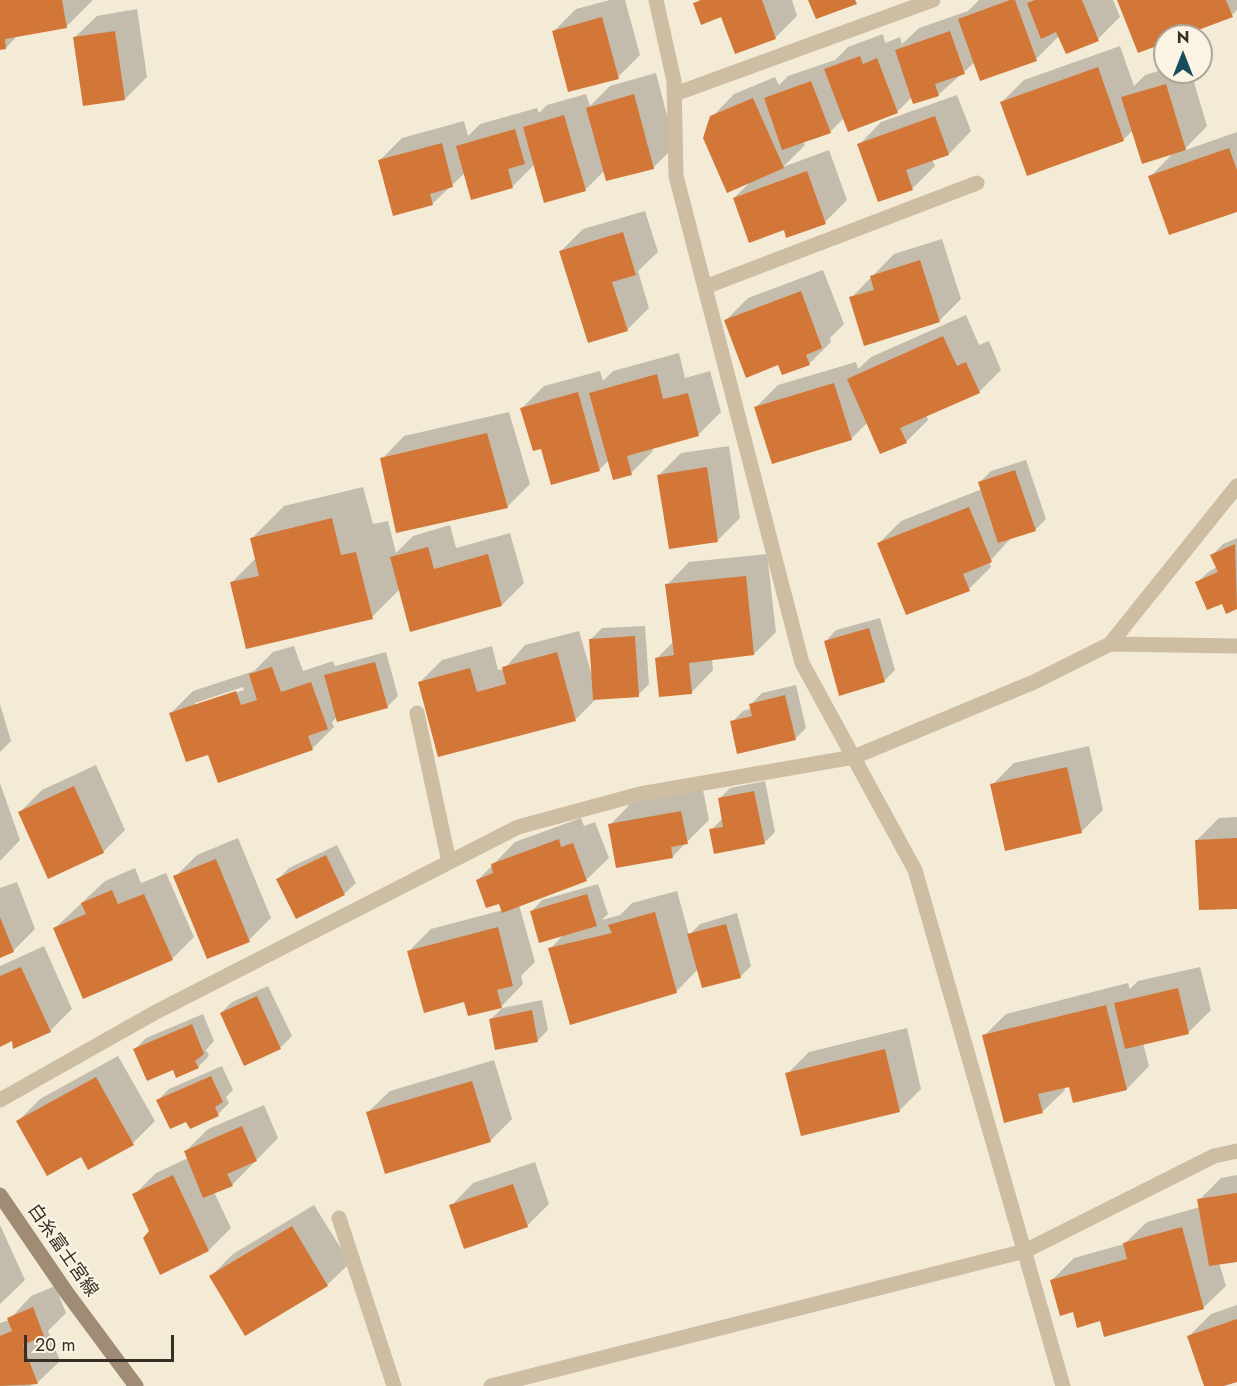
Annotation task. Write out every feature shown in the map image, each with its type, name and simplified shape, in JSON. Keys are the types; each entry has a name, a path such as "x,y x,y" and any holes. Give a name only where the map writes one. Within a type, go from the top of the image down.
{"main road":[{"name":"白糸富士宮線","path":"0,1195 67,1293 136,1386"}],"street":[{"path":"656,0 675,94 676,176 802,663 915,870 1063,1386"},
{"path":"675,94 933,0"},
{"path":"705,287 977,183"},
{"path":"0,1100 156,1012 518,827 640,794 854,757 1034,682 1110,644 1237,486"},
{"path":"1110,644 1237,646"},
{"path":"417,713 449,862"},
{"path":"491,1386 1025,1251 1214,1156 1237,1151"},
{"path":"339,1218 394,1386"}],"building":[{"path":"0,0 62,0 67,28 5,39 6,49 0,50"},
{"path":"702,0 762,0 776,39 735,54 721,17 701,25 693,3"},
{"path":"808,0 855,0 857,4 816,19"},
{"path":"1015,0 1037,61 980,81 958,19"},
{"path":"1035,0 1082,0 1099,41 1066,54 1056,32 1041,39 1027,3"},
{"path":"1117,0 1226,0 1233,17 1213,24 1153,24 1153,47 1138,53"},
{"path":"602,17 619,79 568,92 552,31"},
{"path":"115,31 125,100 83,106 73,37"},
{"path":"950,31 965,74 935,84 939,96 913,104 895,50"},
{"path":"860,56 863,64 877,58 898,113 848,132 824,69"},
{"path":"1098,67 1124,141 1027,176 1000,102"},
{"path":"811,81 831,133 782,150 764,98"},
{"path":"1166,84 1186,150 1142,164 1121,97"},
{"path":"634,94 654,169 606,181 586,108"},
{"path":"753,98 784,168 727,193 703,138 710,116"},
{"path":"564,115 586,191 544,203 523,127"},
{"path":"935,116 949,155 906,170 913,190 878,202 857,144"},
{"path":"515,129 525,164 508,169 513,188 471,200 456,146"},
{"path":"442,143 453,187 430,194 433,205 393,216 378,160"},
{"path":"1229,148 1237,170 1237,212 1169,235 1148,176"},
{"path":"807,171 826,224 786,238 784,230 749,243 733,198"},
{"path":"623,232 636,275 612,282 628,331 588,343 559,251"},
{"path":"920,260 940,322 864,346 849,297 874,290 870,276"},
{"path":"801,291 822,348 806,355 810,365 782,375 778,365 746,378 724,320"},
{"path":"943,336 957,366 966,362 980,393 900,428 907,443 880,454 847,379"},
{"path":"657,374 663,399 688,393 699,436 627,456 632,475 613,480 589,393"},
{"path":"834,383 852,440 772,464 754,407"},
{"path":"578,392 600,471 551,485 541,449 533,451 520,408"},
{"path":"487,433 508,508 396,533 380,458"},
{"path":"707,467 718,542 669,549 657,475"},
{"path":"1015,470 1036,531 998,543 978,482"},
{"path":"969,507 992,562 963,574 970,591 906,615 877,543"},
{"path":"332,518 341,555 356,552 373,619 246,649 230,582 259,576 250,538"},
{"path":"1235,544 1237,609 1226,614 1222,604 1207,610 1195,582 1218,572 1210,555"},
{"path":"428,547 434,569 488,554 502,606 410,632 390,557"},
{"path":"746,576 754,655 689,663 692,694 659,697 655,658 674,655 665,584"},
{"path":"869,628 885,682 839,696 824,641"},
{"path":"635,636 639,697 593,700 589,639"},
{"path":"557,652 576,721 438,757 418,682 470,668 477,692 506,684 502,667"},
{"path":"375,662 388,708 337,722 324,675"},
{"path":"272,667 281,692 311,682 328,729 308,736 313,750 218,783 208,755 186,762 169,713 236,691 241,705 257,700 249,674"},
{"path":"785,695 796,740 737,754 730,721 752,716 749,704"},
{"path":"1067,767 1082,833 1005,851 990,784"},
{"path":"74,786 104,853 48,879 18,812"},
{"path":"754,791 765,844 714,854 709,829 723,827 718,798"},
{"path":"681,811 688,844 671,847 673,858 616,868 608,824"},
{"path":"1237,838 1237,909 1199,910 1195,840"},
{"path":"559,839 561,847 573,843 587,881 502,913 499,904 486,908 476,880 493,873 491,864"},
{"path":"326,855 345,895 296,919 276,879"},
{"path":"216,859 250,942 207,959 173,876"},
{"path":"112,890 118,904 144,894 173,960 83,999 53,928 86,914 81,903"},
{"path":"587,894 597,926 539,943 530,911"},
{"path":"655,912 677,993 570,1025 548,948 612,933 608,925"},
{"path":"0,917 14,952 0,958"},
{"path":"726,924 741,978 702,988 687,934"},
{"path":"498,927 513,986 497,990 502,1008 468,1016 464,1002 424,1013 407,951"},
{"path":"21,967 51,1032 13,1049 12,1041 0,1047 0,976"},
{"path":"1178,988 1189,1034 1125,1049 1114,1003"},
{"path":"257,996 281,1049 244,1066 220,1013"},
{"path":"1106,1005 1127,1090 1073,1103 1069,1087 1038,1094 1043,1113 1004,1123 982,1035"},
{"path":"532,1010 538,1042 495,1050 489,1019"},
{"path":"192,1024 204,1054 195,1061 199,1068 176,1078 173,1070 147,1081 133,1049"},
{"path":"885,1049 900,1112 801,1136 785,1073"},
{"path":"211,1076 223,1102 215,1107 219,1116 190,1129 186,1122 170,1129 156,1100"},
{"path":"96,1077 134,1145 88,1170 81,1157 47,1176 16,1121"},
{"path":"472,1081 491,1142 385,1174 366,1112"},
{"path":"242,1126 257,1161 227,1174 233,1186 203,1198 184,1151"},
{"path":"173,1175 209,1251 160,1275 143,1238 149,1231 132,1194"},
{"path":"513,1184 528,1227 464,1249 449,1205"},
{"path":"1237,1193 1237,1262 1209,1266 1197,1199"},
{"path":"292,1226 328,1286 245,1336 209,1276"},
{"path":"1182,1227 1204,1309 1104,1337 1100,1321 1077,1328 1073,1312 1060,1316 1050,1280 1127,1259 1123,1243"},
{"path":"33,1307 44,1336 23,1345 38,1384 0,1386 0,1336 12,1331 7,1318"},
{"path":"1237,1319 1237,1382 1224,1386 1204,1386 1187,1336"}]}
